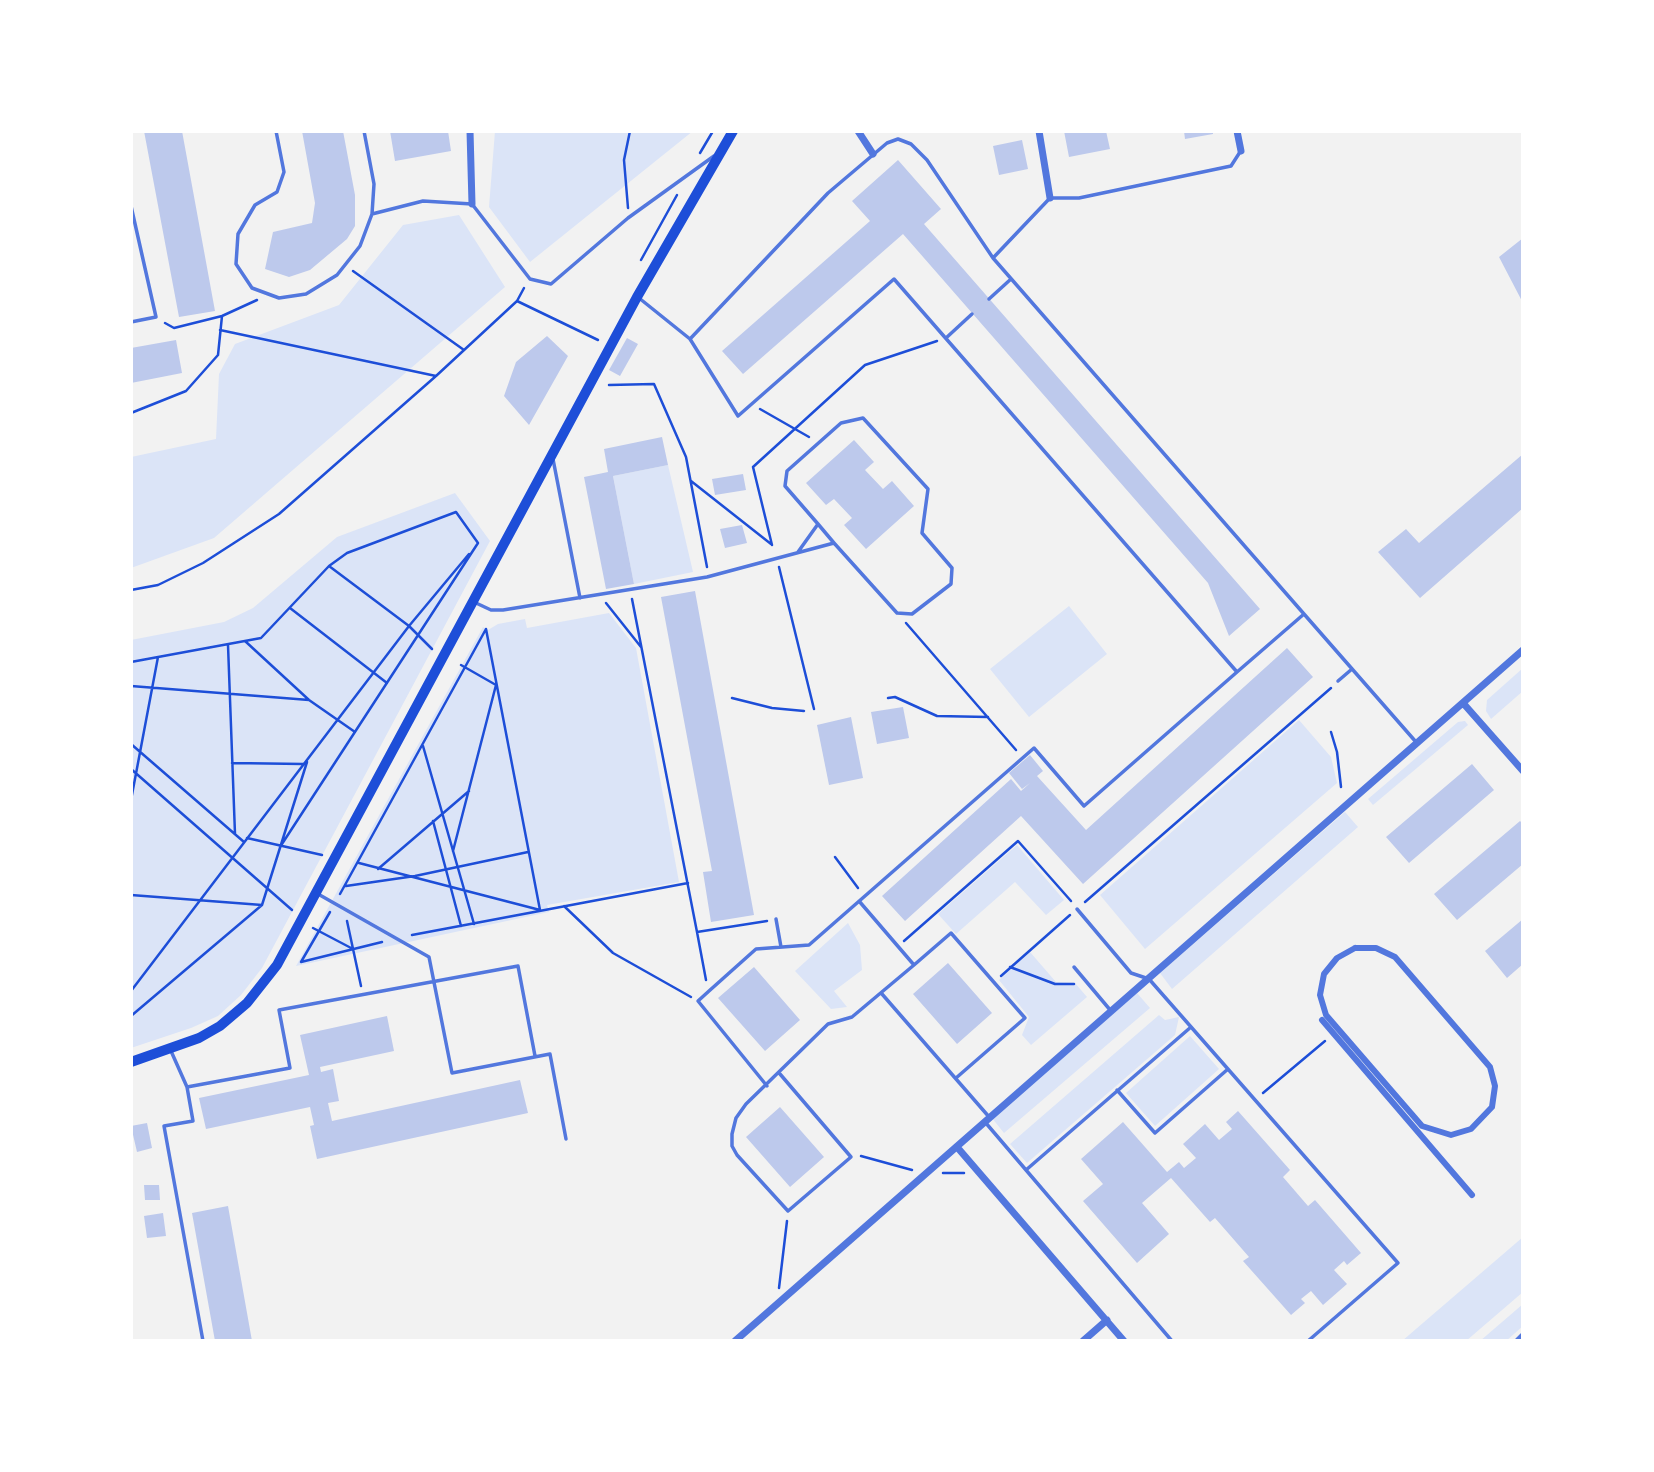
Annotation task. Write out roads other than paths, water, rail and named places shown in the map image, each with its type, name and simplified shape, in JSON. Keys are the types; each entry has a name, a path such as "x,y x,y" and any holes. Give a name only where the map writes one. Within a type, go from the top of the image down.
{"main road":[{"path":"131,1062 210,1032 247,1003 277,965 475,603 637,297 733,131"}],"street":[{"path":"470,131 472,204"},
{"path":"858,131 873,154"},
{"path":"1039,131 1050,198"},
{"path":"1237,131 1241,151"},
{"path":"735,1341 1523,650"},
{"path":"1463,702 1523,771"},
{"path":"1355,948 1386,951 1403,964 1490,1067 1495,1086 1492,1107 1471,1129 1451,1135 1431,1131 1414,1119 1332,1024 1320,995 1330,965 1355,948"},
{"path":"1322,1020 1472,1195"},
{"path":"957,1147 1124,1341"},
{"path":"1083,1341 1107,1321"},
{"path":"1518,1341 1523,1336"}],"lane":[{"path":"276,131 284,172 277,192 255,205 238,234 236,264 252,288 279,298 306,294 337,275 360,246 372,214 374,184 364,131"},
{"path":"690,339 828,193 887,143 898,139 911,144 932,168 993,258 1417,743"},
{"path":"372,214 423,201 472,204 530,279 551,284 628,218 722,151"},
{"path":"993,258 1050,198 1079,198 1231,166 1241,151"},
{"path":"131,206 156,317 131,322"},
{"path":"637,297 690,339 738,416 894,279 1237,672"},
{"path":"989,299 1011,279"},
{"path":"946,338 972,314"},
{"path":"863,418 928,489 922,533 952,568 951,584 912,614 897,613 818,524 785,485 787,471 841,423 863,418"},
{"path":"552,455 580,598"},
{"path":"798,552 818,524"},
{"path":"475,603 491,610 503,610 707,577 834,543"},
{"path":"767,1086 698,1001 756,949 809,944 1034,748 1084,806 1304,614"},
{"path":"1338,681 1352,669"},
{"path":"317,893 429,957 452,1073 550,1054 566,1139"},
{"path":"859,901 914,965"},
{"path":"1077,909 1131,973 1149,979 1398,1263 1308,1341"},
{"path":"776,919 781,947"},
{"path":"780,1074 851,1157 788,1211 732,1146 736,1118 746,1104 780,1074 828,1024 852,1017 951,933 1025,1018 956,1078"},
{"path":"187,1087 289,1069 279,1010 518,966 535,1056"},
{"path":"1074,967 1112,1011"},
{"path":"882,994 956,1078 1026,1170 1172,1341"},
{"path":"1026,1170 1191,1027"},
{"path":"170,1049 187,1087 193,1121 164,1126 203,1341"},
{"path":"1117,1090 1155,1133 1228,1069"}]}
